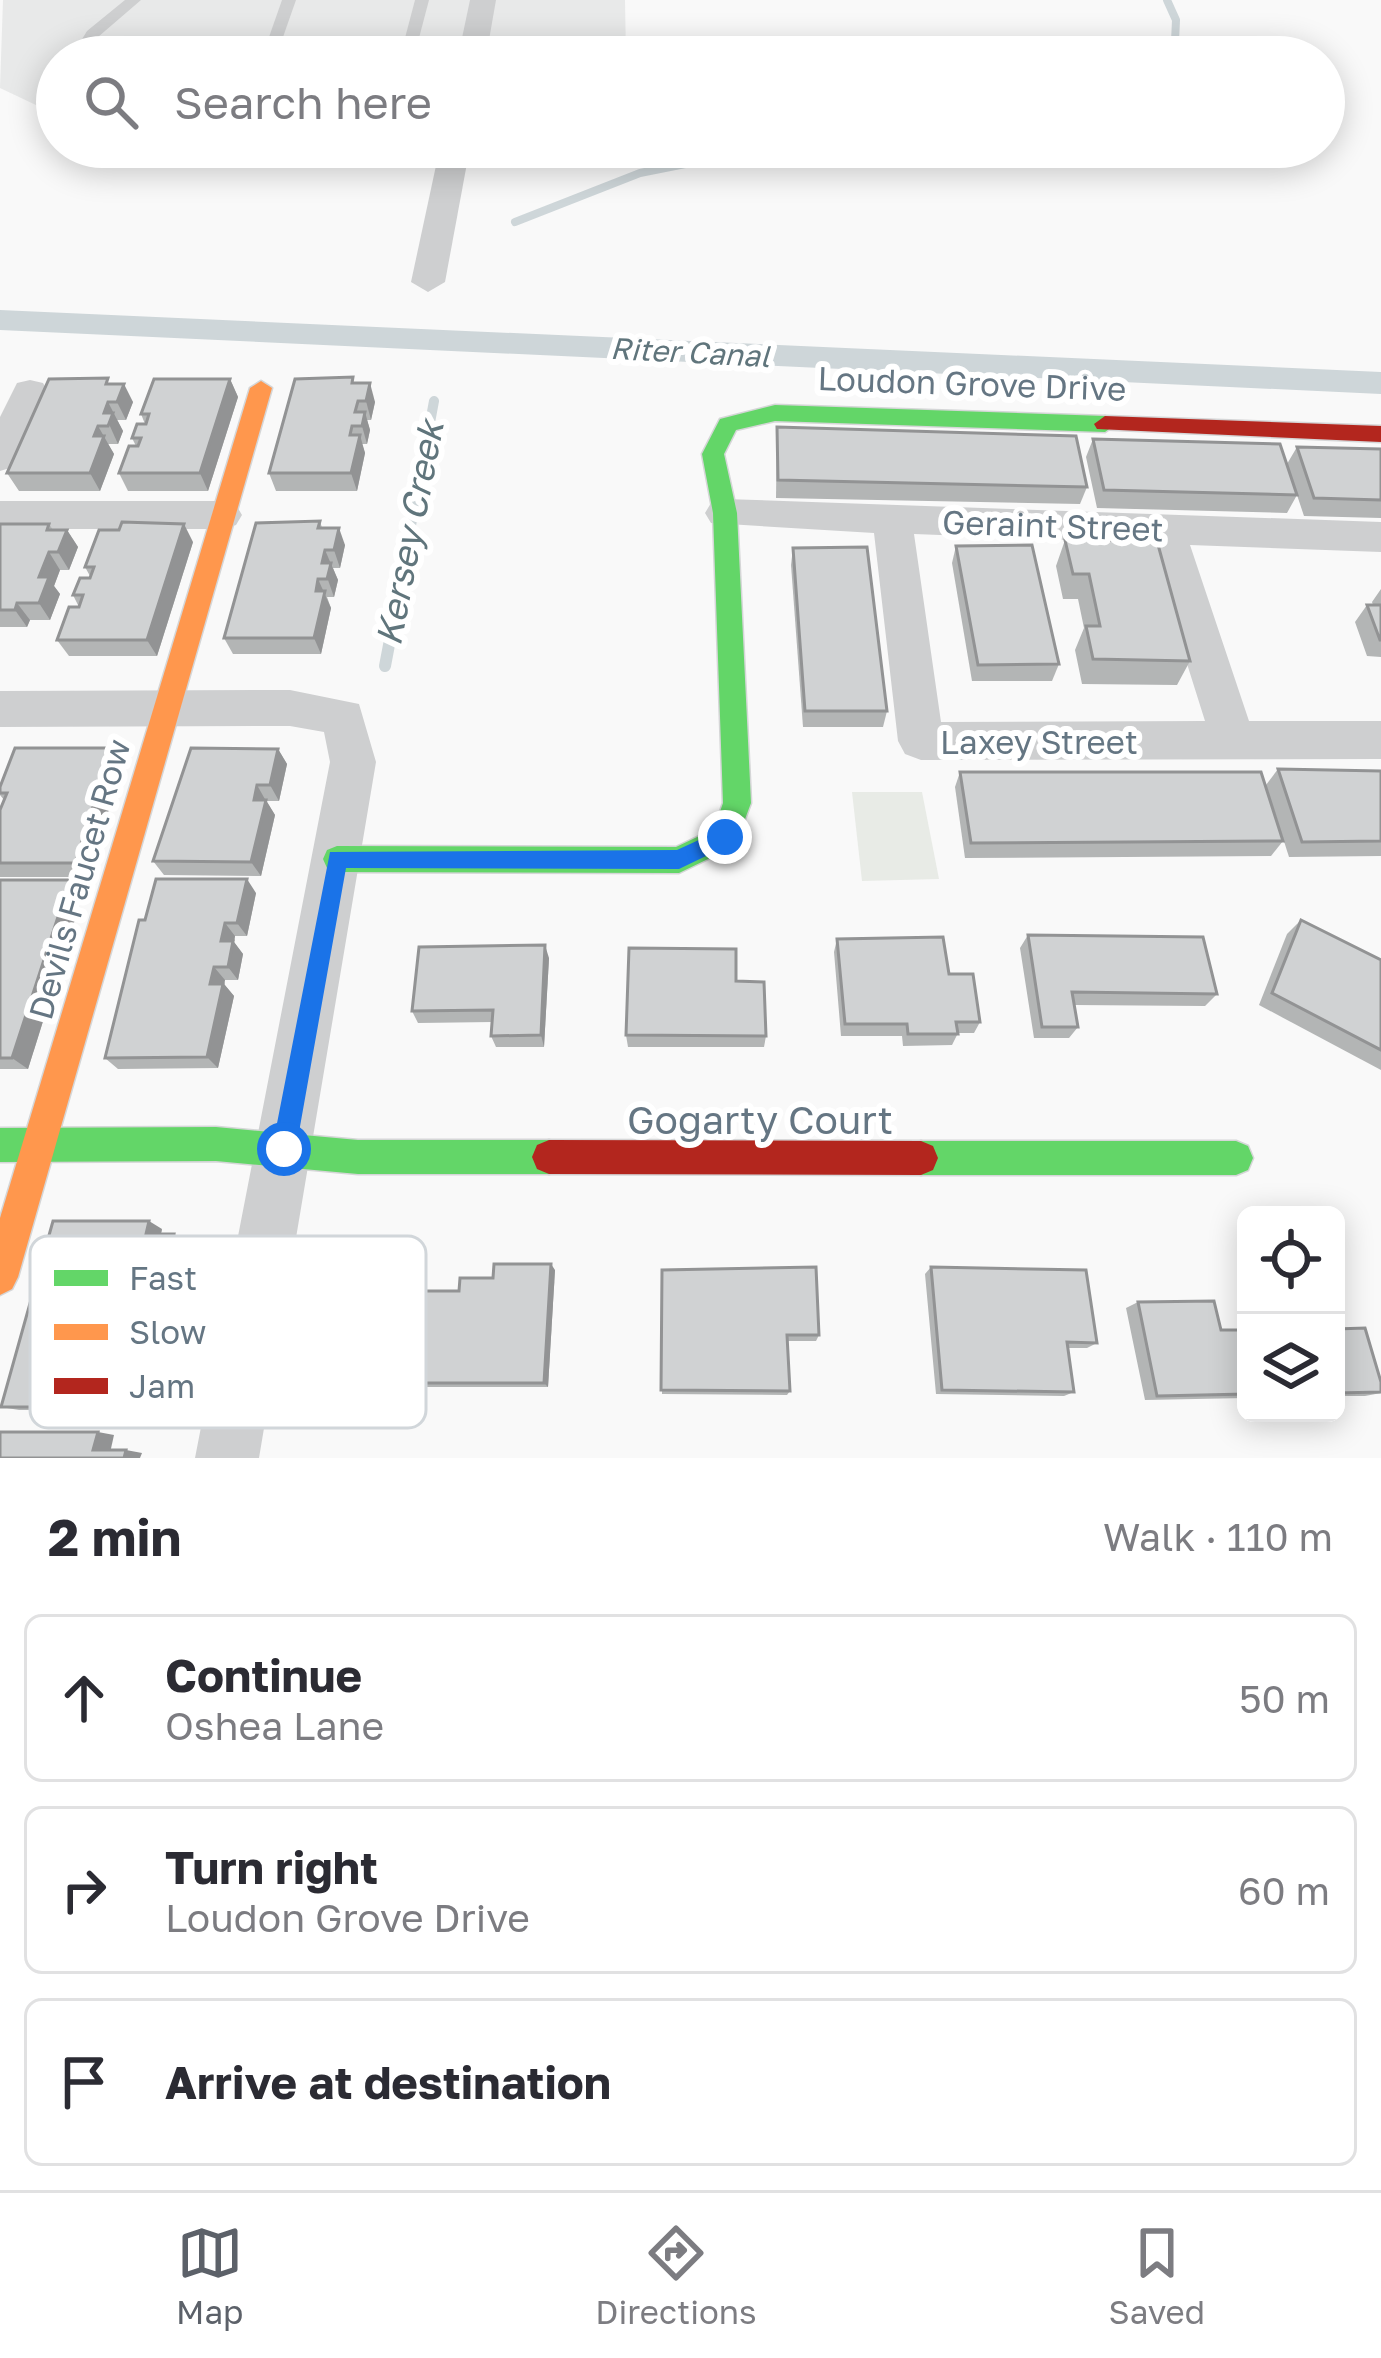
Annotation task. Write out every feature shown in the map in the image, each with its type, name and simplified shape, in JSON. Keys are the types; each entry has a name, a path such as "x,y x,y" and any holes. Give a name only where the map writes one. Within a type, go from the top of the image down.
{"street":[{"path":"476,36 483,0"},
{"path":"428,283 450,168"},
{"name":"Devils Faucet Row","path":"0,1277 261,388"},
{"path":"0,458 30,392"},
{"name":"Loudon Grove Drive","path":"337,859 679,860 725,837 736,803 725,513 712,454 728,424 775,413 1381,434"},
{"name":"Geraint Street","path":"725,513 1381,537"},
{"path":"0,515 222,515"},
{"name":"Laxey Street","path":"892,518 921,741 1381,740"},
{"path":"1165,529 1233,740"},
{"path":"0,710 290,709 344,717 353,762 268,1236"},
{"name":"Gogarty Court","path":"0,1145 284,1149 358,1157 1236,1158"},
{"path":"227,1458 233,1428"}],"lane":[{"path":"91,36 134,0"},
{"path":"276,36 289,0"},
{"path":"413,36 422,0"}],"shaded area":[{"path":"3,0 625,0 626,36 36,36 36,105 0,88"},
{"path":"852,792 922,792 939,879 862,881"}],"building":[{"path":"353,377 352,383 370,383 366,401 358,401 355,412 365,412 362,426 352,426 350,435 360,435 351,473 269,473 295,379"},
{"path":"108,378 106,384 124,384 117,402 108,402 104,413 113,413 108,426 98,426 94,436 104,436 90,473 7,473 49,379"},
{"path":"154,379 230,379 200,473 119,473 129,446 138,446 141,438 132,438 137,424 146,424 149,414 141,414"},
{"path":"777,427 1076,436 1087,487 778,480"},
{"path":"1093,439 1280,444 1297,495 1104,490"},
{"path":"1297,447 1381,449 1381,500 1314,498"},
{"path":"320,521 318,528 339,528 334,550 325,550 322,563 331,563 327,579 318,579 316,591 325,591 314,638 224,638 256,523"},
{"path":"122,522 184,524 147,640 57,640 69,607 79,607 83,595 73,595 80,578 90,578 94,567 85,567 99,530 119,530"},
{"path":"0,524 49,524 47,530 67,530 58,552 49,552 39,577 49,577 39,603 17,603 15,610 0,610"},
{"path":"1065,540 1157,541 1190,661 1093,659 1086,626 1100,626 1089,574 1073,574"},
{"path":"1032,545 1059,664 978,665 956,546"},
{"path":"867,547 887,711 805,711 793,548"},
{"path":"1367,605 1381,605 1381,640 1380,640"},
{"path":"15,748 112,748 75,863 0,863 0,810 7,793 0,793 0,787"},
{"path":"191,748 278,749 270,785 257,785 254,800 266,800 251,862 153,861"},
{"path":"1278,769 1381,771 1381,841 1302,842"},
{"path":"960,772 1261,772 1283,841 971,843"},
{"path":"156,879 247,879 237,923 225,923 221,941 233,941 228,967 214,967 210,984 223,984 207,1057 105,1058 139,920 145,920"},
{"path":"0,880 70,880 12,1058 0,1058"},
{"path":"1301,920 1381,960 1381,1050 1272,993"},
{"path":"1028,935 1203,937 1217,994 1072,992 1078,1027 1042,1027"},
{"path":"943,937 949,974 973,974 980,1022 956,1022 958,1034 908,1034 907,1024 845,1024 837,939"},
{"path":"545,945 541,1035 491,1036 493,1010 412,1011 419,947"},
{"path":"629,948 736,949 736,981 764,982 766,1036 626,1035"},
{"path":"53,1221 149,1221 146,1234 174,1234 174,1236 49,1236"},
{"path":"494,1264 551,1264 544,1383 426,1383 426,1291 459,1291 460,1278 493,1278"},
{"path":"816,1267 819,1335 787,1335 790,1391 661,1390 662,1270"},
{"path":"931,1267 1086,1270 1097,1343 1067,1342 1074,1392 942,1390"},
{"path":"1214,1301 1221,1330 1237,1330 1237,1394 1157,1396 1138,1302"},
{"path":"30,1303 30,1407 1,1407"},
{"path":"1365,1328 1381,1392 1345,1393 1345,1329"},
{"path":"0,1432 98,1432 93,1450 126,1450 124,1458 0,1458"}],"waterway":[{"name":"Kersey Creek","path":"1167,0 1176,20 1175,36"},
{"name":"Kersey Creek","path":"515,222 640,173 665,168"},
{"name":"Riter Canal","path":"0,320 1381,383"},
{"name":"Kersey Creek","path":"402,574 434,401"},
{"name":"Kersey Creek","path":"385,666 403,571"}],"traffic: fast":[{"path":"337,859 679,860 725,837 737,803 725,513 713,454 728,424 775,413 1105,424"},
{"path":"0,1145 216,1144 358,1157 549,1157"},
{"path":"921,1158 1236,1158"}],"traffic: slow":[{"path":"0,1277 261,388"}],"traffic: jam":[{"path":"1105,424 1381,434"},
{"path":"549,1157 921,1158"}],"route":[{"path":"284,1149 337,859 679,860 725,837"}]}
